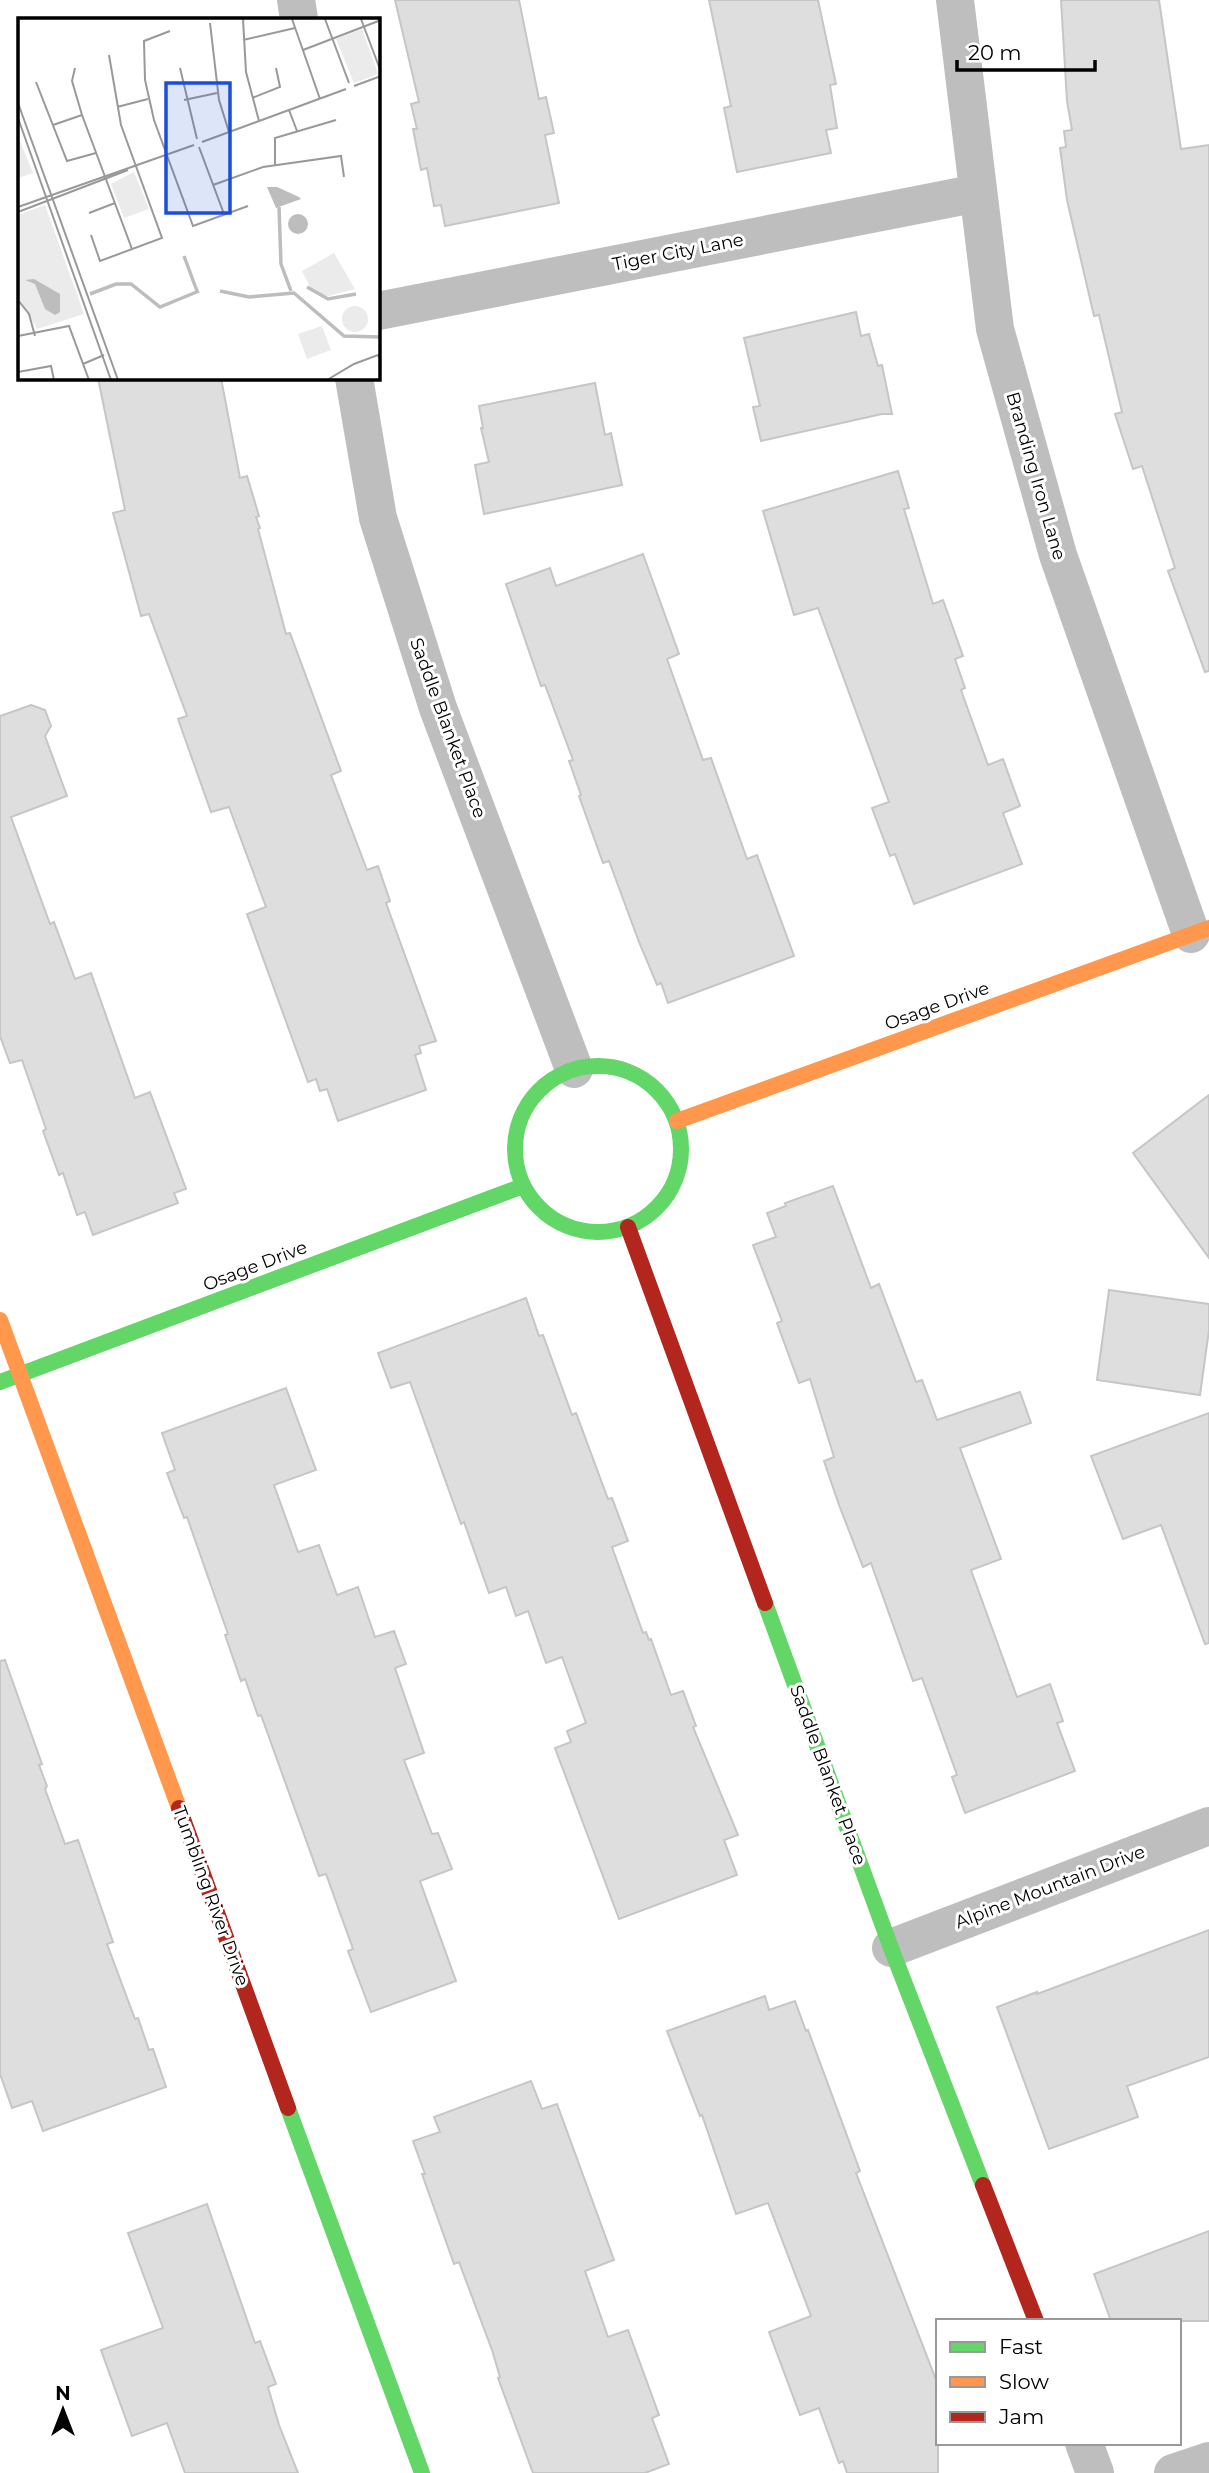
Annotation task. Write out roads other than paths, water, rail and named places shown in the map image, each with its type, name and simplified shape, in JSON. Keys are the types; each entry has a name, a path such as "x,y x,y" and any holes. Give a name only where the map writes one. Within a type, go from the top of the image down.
{"street":[{"path":"296,0 299,18"},
{"name":"Branding Iron Lane","path":"955,0 995,330 1058,555 1200,931"},
{"name":"Tiger City Lane","path":"380,311 978,193"},
{"name":"Saddle Blanket Place","path":"354,380 377,518 438,708 574,1069"},
{"name":"Osage Drive","path":"677,1121 1200,931"},
{"path":"595,1065 616,1067 636,1074 654,1086 668,1102 677,1121 682,1142 681,1164 675,1184 656,1210 628,1227 604,1233 579,1230 556,1222 537,1206 523,1186 515,1163 514,1138 521,1115 534,1095 552,1079 574,1069 595,1065"},
{"name":"Osage Drive","path":"0,1382 523,1186"},
{"name":"Saddle Blanket Place","path":"628,1227 891,1948 1035,2319"},
{"name":"Tumbling River Drive","path":"0,1320 422,2473"},
{"name":"Alpine Mountain Drive","path":"891,1948 1209,1826"},
{"path":"1085,2445 1095,2473"},
{"path":"1172,2473 1209,2460"}]}
